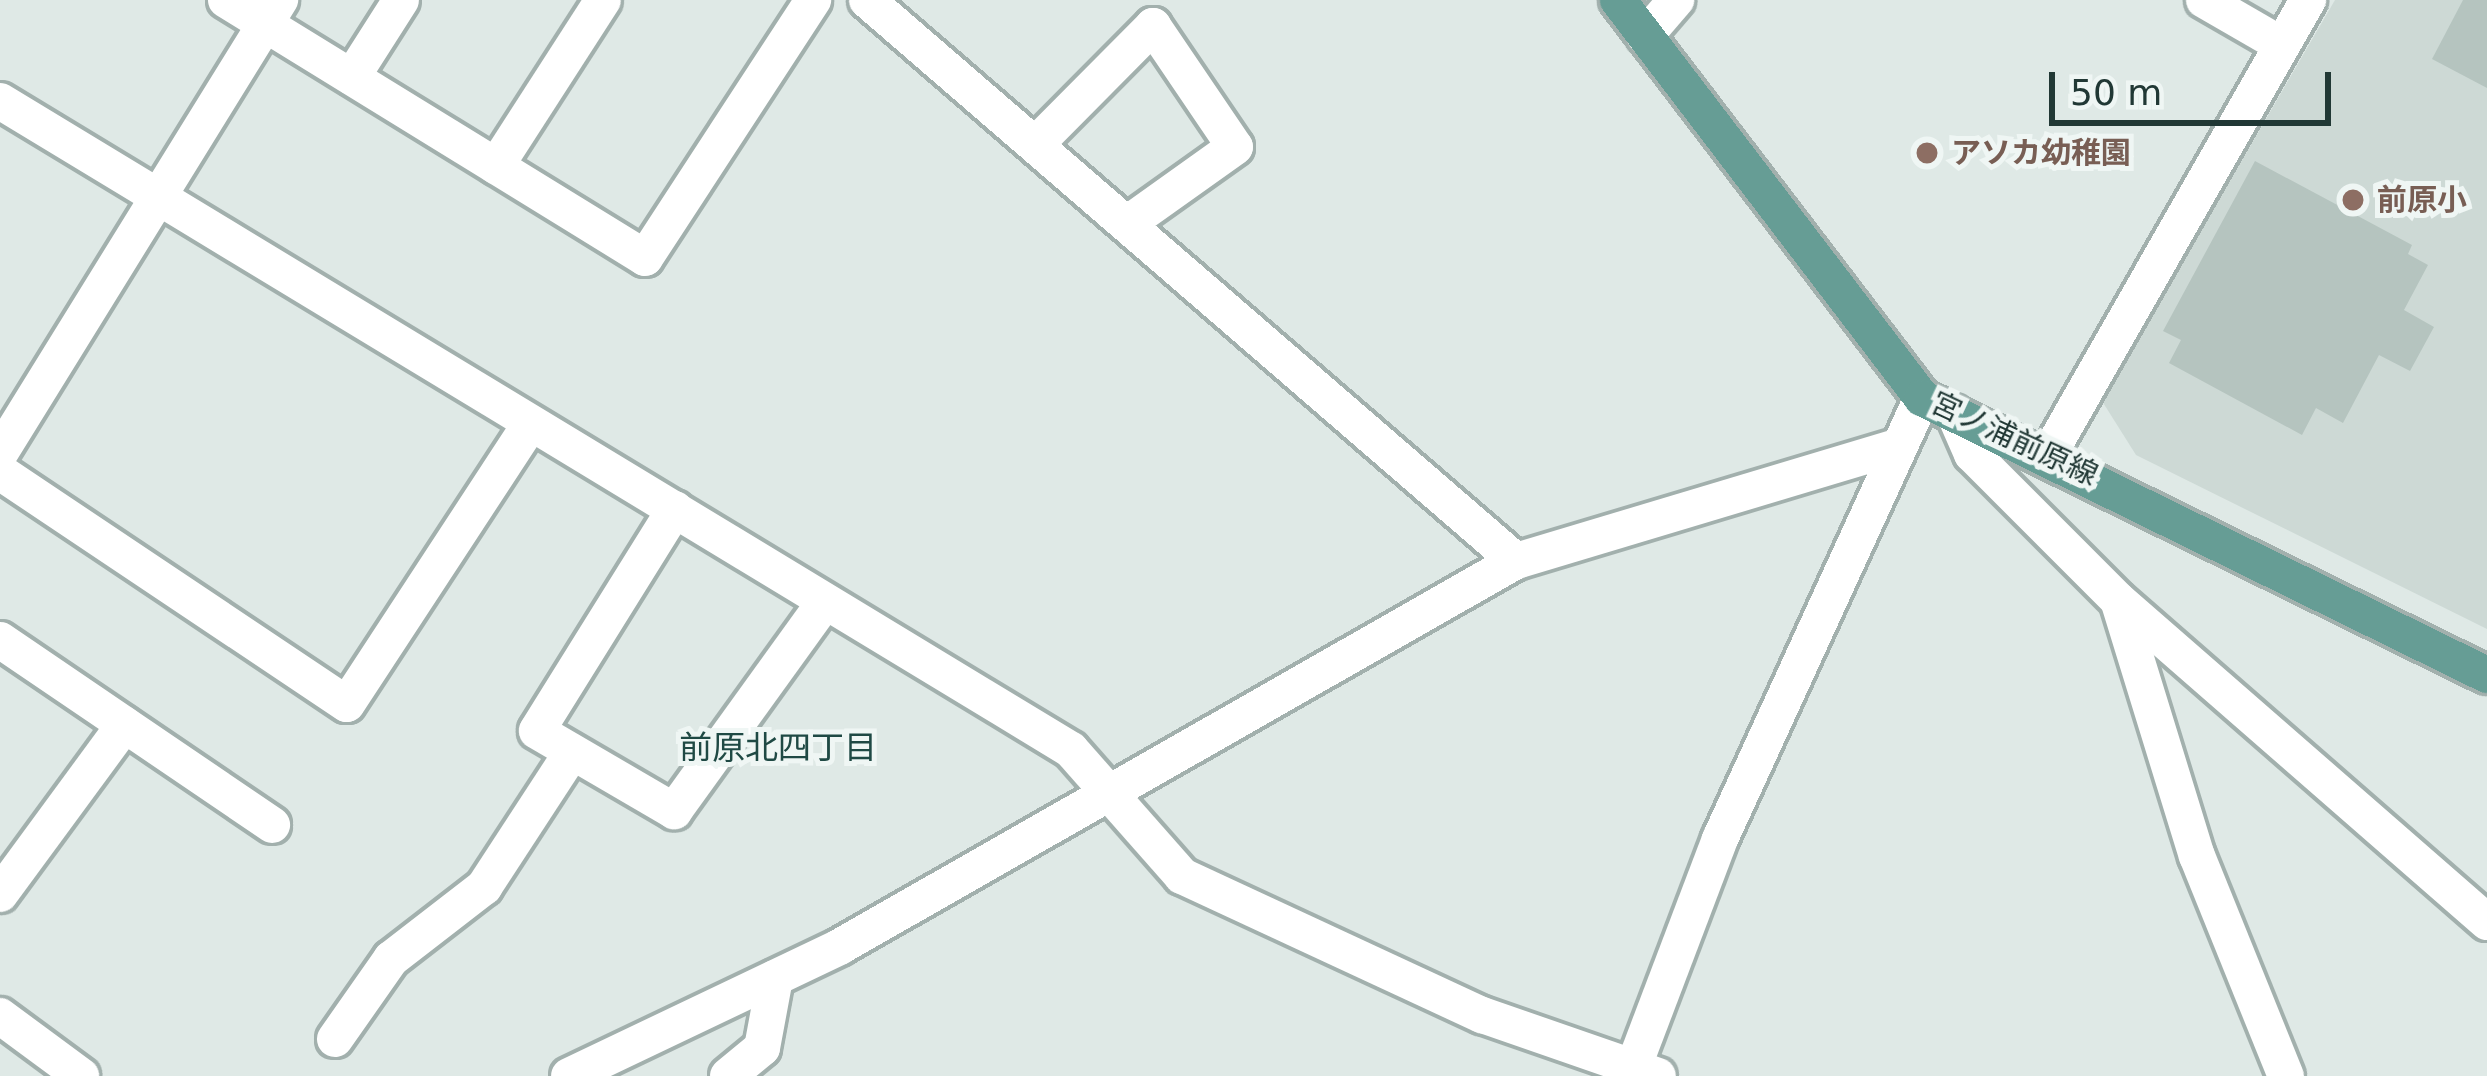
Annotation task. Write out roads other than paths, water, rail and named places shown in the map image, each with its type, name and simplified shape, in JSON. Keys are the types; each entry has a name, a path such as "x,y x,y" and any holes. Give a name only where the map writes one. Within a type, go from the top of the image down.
{"main road":[{"name":"宮ノ浦前原線","path":"1618,0 1938,405 2049,454 2487,675"}],"street":[{"path":"226,0 273,12 352,77 645,258 813,0"},
{"path":"352,77 401,0"},
{"path":"496,166 603,0"},
{"path":"867,0 1516,561"},
{"path":"1645,36 1676,0"},
{"path":"2204,0 2282,45"},
{"path":"2049,454 2308,0"},
{"path":"0,453 273,12"},
{"path":"1037,143 1153,26 1235,147 1130,223"},
{"path":"0,101 158,202 1071,750 1182,876 1482,1015 1641,1073 1720,839 1899,446 1938,405 1972,454 2118,600 2487,922"},
{"path":"0,472 347,704 529,426"},
{"path":"568,1076 775,978 1516,561 1899,446"},
{"path":"675,509 537,731 674,811 825,602"},
{"path":"2118,600 2198,856 2286,1076"},
{"path":"0,640 272,825"},
{"path":"0,894 124,725"},
{"path":"335,1039 391,959 484,887 572,752"},
{"path":"728,1076 761,1048 775,978"},
{"path":"0,1016 81,1076"}],"place":[{"name":"アソカ幼稚園","path":"1927,153"},
{"name":"前原小","path":"2353,200"}],"district":[{"name":"前原北四丁目","path":"778,748"}]}
